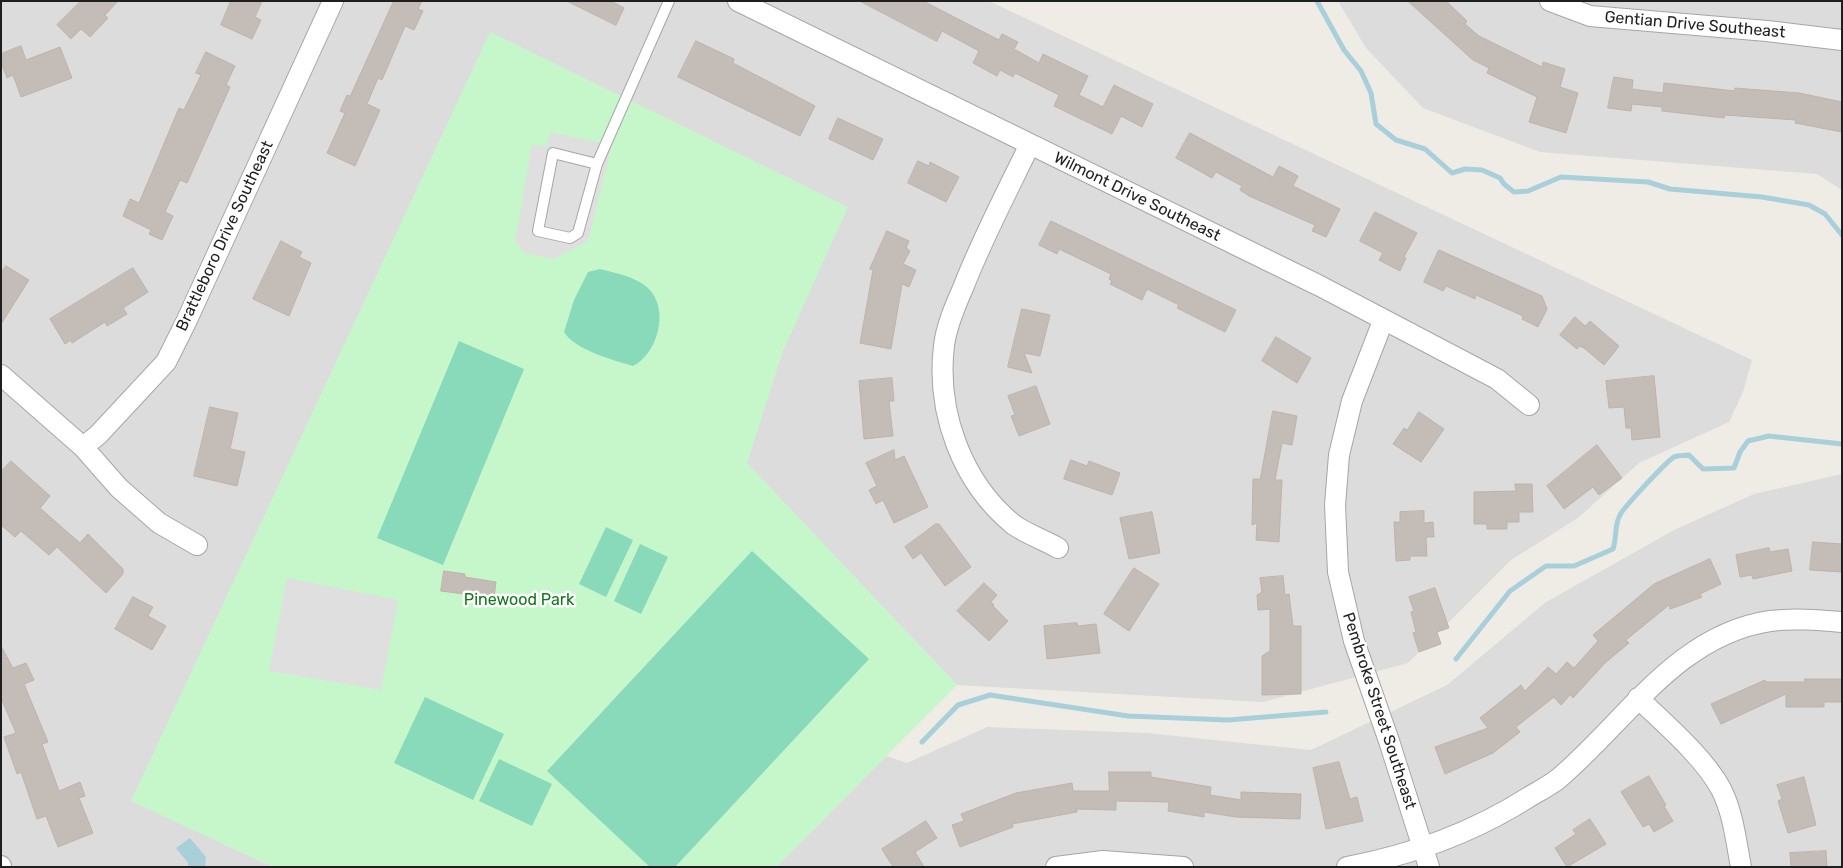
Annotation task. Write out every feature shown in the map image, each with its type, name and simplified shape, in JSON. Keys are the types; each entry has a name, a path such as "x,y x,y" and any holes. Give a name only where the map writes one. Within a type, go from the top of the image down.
{"street":[{"name":"Brattleboro Drive Southeast","path":"83,448 166,362 333,1"},
{"name":"Wilmont Drive Southeast","path":"738,1 1320,286 1383,321 1409,332 1497,379 1529,405"},
{"name":"Gentian Drive Southeast","path":"1550,1 1590,16 1767,31 1842,40"},
{"path":"1030,144 974,261 956,306 944,345 943,390 954,441 981,492 1015,525 1058,548"},
{"name":"Pembroke Street Southeast","path":"1383,321 1352,401 1339,455 1335,505 1338,572 1354,640 1389,741 1426,858"},
{"path":"1,375 83,448 119,488 159,523 197,545"},
{"path":"1347,867 1426,858 1500,815 1557,779 1602,737 1638,698 1674,666 1730,633 1769,621 1804,619 1842,622"},
{"path":"1638,698 1688,746 1721,788 1734,826 1741,867"},
{"path":"1056,867 1103,861 1183,867"}],"lane":[{"path":"597,164 553,153 538,230 570,238 578,233 597,164 669,1"}],"shaded area":[{"path":"1,1 989,1 1752,360 1743,392 1729,422 1639,463 1578,518 1511,560 1408,663 1263,702 957,685 746,463 782,353 131,800 273,867 1,867"},
{"path":"1338,1 1842,1 1842,190 1817,174 1540,152 1423,108 1366,48"},
{"path":"551,132 612,145 588,241 553,259 525,253 515,242 532,144 546,147"},
{"path":"1842,474 1842,867 776,867 886,756 907,763 987,727 1147,733 1311,750 1447,685 1546,602 1676,529 1754,494"},
{"path":"287,578 398,600 381,690 269,671"}],"green space":[{"name":"Pinewood Park","path":"490,32 848,207 782,353 747,463 957,685 776,867 273,867 131,801"},
{"path":"600,269 639,281 649,289 659,309 658,331 654,342 649,352 633,366 585,349 569,338 564,332 574,300 588,272"},
{"path":"459,341 524,369 443,565 377,538"},
{"path":"606,527 633,540 606,597 579,584"},
{"path":"640,544 668,557 641,614 614,601"},
{"path":"752,551 869,659 675,867 650,867 547,771"},
{"path":"425,697 504,734 473,800 394,763"},
{"path":"499,759 552,784 532,826 479,801"}],"water":[{"path":"190,838 206,857 205,867 188,867 188,863 176,848"}],"building":[{"path":"81,1 118,1 105,15 108,18 90,37 81,29 71,39 57,25"},
{"path":"231,1 262,1 255,17 261,20 252,39 221,25"},
{"path":"394,1 422,1 418,9 423,11 414,30 405,26 382,80 378,78 367,104 380,110 355,166 327,153 345,113 340,111 347,95 350,96"},
{"path":"567,1 611,1 624,8 616,25"},
{"path":"860,1 923,1 999,40 1002,34 1018,42 1014,49 1039,63 1043,54 1088,76 1079,95 1103,107 1114,85 1153,104 1142,127 1121,116 1112,134 1054,106 1059,95 1015,73 1013,77 1000,70 997,76 973,63 979,51 942,31 937,41"},
{"path":"1408,1 1446,1 1467,21 1465,24 1479,36 1542,67 1543,62 1565,69 1560,87 1578,93 1566,133 1529,122 1537,97 1487,73 1489,68 1473,60"},
{"path":"696,41 734,59 733,63 815,106 800,136 678,77"},
{"path":"21,46 26,60 60,47 72,78 21,97 13,75 7,78 1,62 1,54"},
{"path":"206,52 235,66 226,85 230,87 187,183 180,180 165,212 173,216 162,240 149,234 151,230 123,216 130,199 139,203 179,108 184,110 201,75 196,73"},
{"path":"1614,77 1633,80 1632,89 1663,93 1664,83 1735,91 1735,88 1799,93 1842,102 1842,132 1795,123 1796,120 1725,115 1724,118 1662,111 1662,107 1632,104 1631,111 1608,108"},
{"path":"838,118 883,139 873,160 829,139"},
{"path":"1190,133 1273,177 1279,166 1298,176 1293,186 1340,209 1326,237 1312,231 1315,225 1249,196 1240,190 1242,186 1216,172 1212,178 1176,158"},
{"path":"918,161 929,166 930,162 959,177 946,202 908,183"},
{"path":"1375,212 1417,233 1404,257 1406,258 1400,271 1379,260 1383,253 1360,241"},
{"path":"1051,221 1236,310 1225,332 1177,308 1179,305 1147,289 1142,300 1110,284 1112,281 1109,279 1111,274 1059,249 1057,254 1039,245"},
{"path":"887,231 909,241 906,248 910,251 903,264 916,270 909,287 902,284 891,349 860,343 873,270 870,269"},
{"path":"281,241 302,252 299,257 311,263 289,316 253,299"},
{"path":"1439,250 1542,296 1547,309 1538,327 1522,319 1523,316 1476,295 1475,299 1446,286 1443,291 1424,282"},
{"path":"6,266 29,280 1,324 1,273"},
{"path":"133,268 148,292 123,308 127,314 107,326 105,322 72,343 71,340 65,344 50,319"},
{"path":"1022,309 1050,315 1040,356 1024,353 1032,373 1008,367"},
{"path":"1575,317 1585,326 1590,321 1619,346 1604,365 1584,348 1579,346 1577,349 1560,335"},
{"path":"1276,337 1311,358 1297,383 1262,361"},
{"path":"1654,376 1660,437 1632,440 1631,428 1626,428 1624,407 1609,408 1606,381"},
{"path":"892,378 894,401 889,401 893,436 864,439 859,381"},
{"path":"1036,386 1050,424 1019,436 1011,416 1015,415 1008,396"},
{"path":"210,407 238,413 230,449 245,452 237,486 194,476"},
{"path":"1273,411 1297,416 1292,445 1282,443 1275,480 1282,480 1279,542 1256,540 1257,523 1252,525 1253,479 1260,479"},
{"path":"1419,412 1444,429 1421,462 1393,444 1404,428 1407,430"},
{"path":"1597,445 1622,478 1599,495 1593,487 1564,509 1547,486"},
{"path":"894,450 895,460 904,456 928,507 894,523 883,500 876,504 869,490 877,486 866,463"},
{"path":"1071,460 1087,466 1089,461 1120,473 1112,495 1064,479"},
{"path":"11,461 50,496 40,508 80,543 88,534 123,569 123,574 106,593 57,547 49,555 21,531 15,537 1,525 1,472"},
{"path":"1515,484 1532,484 1533,512 1519,512 1519,522 1507,522 1507,529 1487,529 1487,524 1474,524 1474,492 1516,491"},
{"path":"1424,511 1424,523 1433,522 1434,537 1426,537 1427,556 1410,556 1410,560 1396,561 1394,522 1400,522 1400,512"},
{"path":"1152,512 1160,553 1129,559 1120,518"},
{"path":"936,524 939,524 971,567 945,586 921,553 913,559 905,547"},
{"path":"1813,542 1842,544 1842,572 1810,570"},
{"path":"1769,548 1770,552 1788,549 1792,571 1753,579 1752,575 1740,577 1736,555"},
{"path":"1710,559 1721,584 1700,594 1702,597 1670,609 1669,605 1626,640 1629,643 1605,663 1573,698 1570,695 1561,705 1554,697 1516,727 1520,732 1493,753 1445,774 1435,747 1488,728 1480,718 1521,685 1525,691 1548,667 1556,674 1567,662 1574,668 1598,641 1593,635 1654,584"},
{"path":"1134,568 1159,584 1129,631 1104,614"},
{"path":"444,571 465,574 465,577 496,582 494,598 441,591"},
{"path":"1283,576 1285,595 1289,594 1293,626 1301,626 1301,694 1262,695 1262,656 1270,651 1270,609 1258,610 1257,595 1262,592 1260,578"},
{"path":"984,583 997,595 991,602 993,606 1008,621 989,641 957,611"},
{"path":"1435,588 1449,628 1437,632 1441,644 1419,652 1413,633 1416,632 1411,612 1414,611 1409,597"},
{"path":"133,597 153,607 148,616 166,626 152,650 115,629"},
{"path":"1077,623 1078,626 1096,624 1100,653 1047,659 1044,626"},
{"path":"1,646 13,668 26,663 34,680 24,684 48,742 42,744 59,791 80,782 85,796 79,798 93,833 58,847 46,816 37,819 21,772 17,774 4,737 16,733 1,698"},
{"path":"1805,679 1842,679 1842,702 1824,702 1824,707 1786,707 1786,694 1721,724 1711,704 1765,680 1766,682 1805,682"},
{"path":"1339,762 1350,799 1357,797 1363,821 1326,829 1313,768"},
{"path":"1109,772 1151,772 1151,777 1211,787 1210,795 1241,800 1241,792 1301,794 1300,819 1236,817 1204,812 1204,817 1168,811 1169,802 1116,801 1116,810 1077,809 1077,812 1012,824 1013,827 960,847 952,825 964,821 961,814 1016,793 1072,783 1073,791 1109,791"},
{"path":"1649,776 1673,821 1654,832 1649,824 1643,827 1621,792"},
{"path":"1804,777 1816,825 1788,833 1778,801 1782,799 1777,785"},
{"path":"1590,819 1606,844 1567,867 1555,848 1576,834 1573,830"},
{"path":"926,821 937,838 915,852 924,867 893,867 882,849"},
{"path":"1826,851 1827,867 1791,867 1790,853"}],"waterway":[{"path":"1317,1 1344,50 1361,71 1371,93 1376,124 1396,140 1425,149 1452,173 1465,169 1482,170 1500,178 1514,192 1528,191 1561,177 1648,182 1670,189 1762,197 1809,205 1825,214 1842,235"},
{"path":"1456,659 1510,591 1546,566 1574,566 1613,549 1620,515 1674,457 1689,455 1703,469 1734,468 1740,452 1748,441 1769,436 1842,444"},
{"path":"922,742 958,705 990,695 1128,716 1228,720 1326,712"}]}
